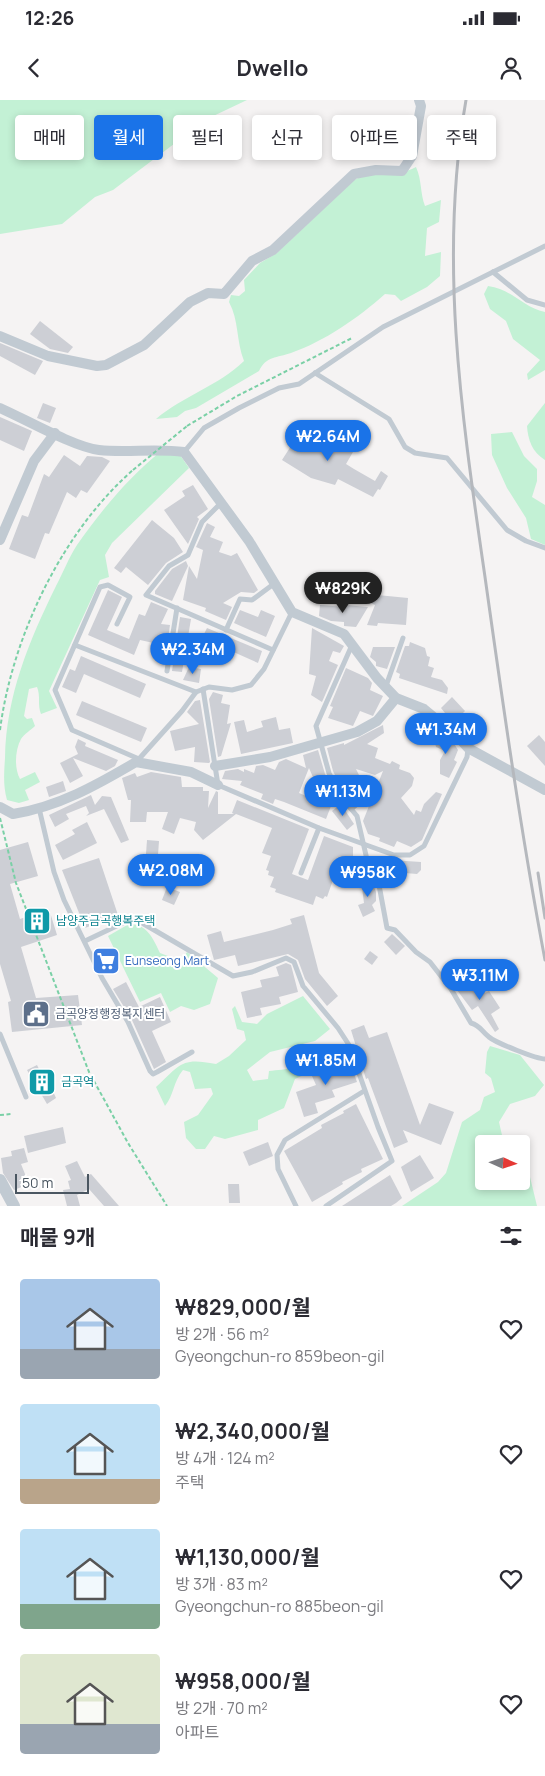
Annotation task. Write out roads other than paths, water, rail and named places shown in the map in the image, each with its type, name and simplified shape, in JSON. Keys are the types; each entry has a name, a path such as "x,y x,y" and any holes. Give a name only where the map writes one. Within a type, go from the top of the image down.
{"street":[{"path":"0,336 48,356 98,366 106,365 144,345 190,302 208,293 224,294 252,261 273,250 354,174 376,170 402,171 412,156 421,106 419,100"},
{"path":"0,408 71,442 98,450 165,449 184,452 221,503 292,612 344,634 396,698 424,709 458,736 468,748 545,790"},
{"path":"0,540 34,461 55,433"},
{"path":"215,766 270,757 357,732 377,721 396,698"},
{"path":"0,807 13,814 39,808 90,789 137,761 191,772 218,785"},
{"path":"0,1180 14,1206"}],"lane":[{"path":"184,452 204,428 279,388 299,384 383,328 545,246"},
{"path":"493,272 527,300 545,306"},
{"path":"315,373 389,419 405,447 415,453 447,458 507,530 526,541 545,548"},
{"path":"221,503 202,522 188,555 169,566 146,595 273,650"},
{"path":"226,630 240,599 252,600 274,583"},
{"path":"117,624 130,597 108,585 100,587 55,690 72,730 137,761 182,711 196,692 209,687 232,690 251,685 264,669 292,612"},
{"path":"167,671 177,608"},
{"path":"386,687 403,638"},
{"path":"75,645 196,692"},
{"path":"352,645 316,726 329,773 340,797 356,816 368,864 378,884 387,928 395,930 416,952 430,962 451,989 471,1023 481,1026 488,1037 504,1047 545,1059"},
{"path":"203,689 218,785 319,828 394,855 410,855 424,846 467,757 468,748"},
{"path":"351,809 370,790"},
{"path":"39,808 54,872 75,925 86,941 102,978 128,1022 153,1074 192,1052"},
{"path":"301,873 319,828"},
{"path":"86,941 127,921 137,920 233,976 252,972 286,958 294,962 303,986 338,1028 349,1045 364,1091 392,1161 326,1206"},
{"path":"0,1034 26,1097"},
{"path":"296,1206 278,1169 277,1155 285,1140 364,1091"}],"railway":[{"path":"466,100 458,160 454,220 456,339 461,398 476,517 506,721 545,960"},
{"path":"538,873 545,918"}],"place":[{"name":"남양주금곡행복주택","path":"37,921"},
{"name":"Eunseong Mart","path":"106,961"},
{"name":"금곡양정행정복지센터","path":"36,1014"},
{"name":"금곡역","path":"42,1082"}]}
